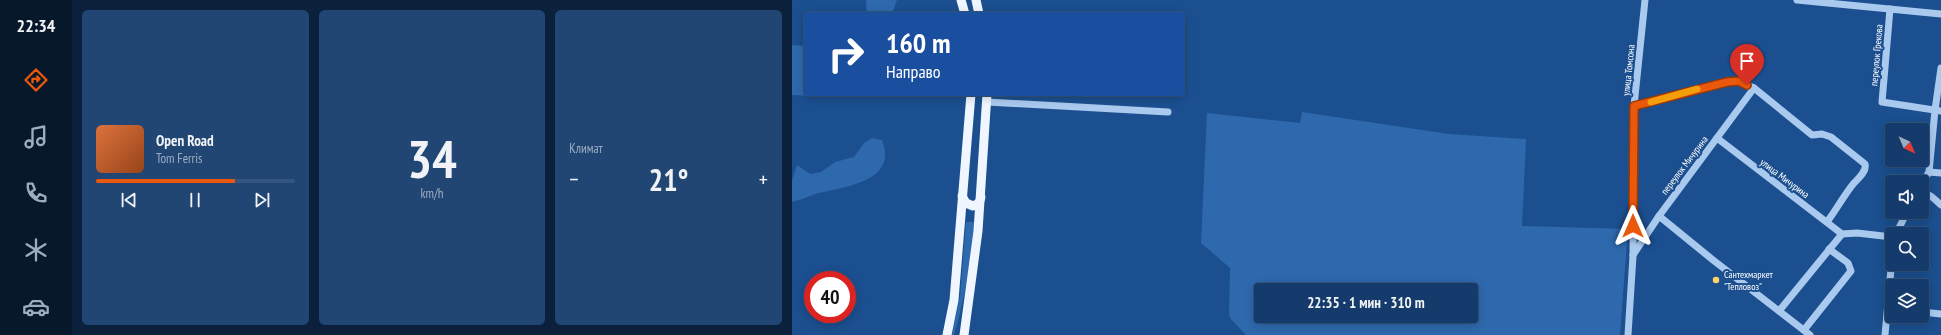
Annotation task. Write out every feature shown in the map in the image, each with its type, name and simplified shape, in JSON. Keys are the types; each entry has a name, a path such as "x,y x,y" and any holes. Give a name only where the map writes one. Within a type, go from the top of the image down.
{"main road":[{"path":"961,0 964,12"},
{"path":"976,0 979,12"},
{"path":"947,335 953,305 971,96"},
{"path":"970,114 973,103 978,98 983,101 986,113"},
{"path":"964,335 981,197 982,153 987,98"},
{"path":"962,196 966,203 973,206 979,203 981,197"},
{"path":"959,335 969,304"}],"street":[{"name":"улица Томсона","path":"1628,335 1633,256 1634,106 1645,0"},
{"path":"1797,0 1941,14"},
{"name":"переулок Грекова","path":"1890,9 1882,102 1938,111"},
{"path":"1928,175 1930,172 1938,111 1941,68"},
{"path":"1634,106 1727,82 1739,81 1754,88 1812,135 1822,134 1831,137 1865,164 1864,171 1842,198 1835,212 1827,222"},
{"name":"переулок Мичурина","path":"1633,256 1659,216 1754,88"},
{"path":"987,98 1168,112"},
{"name":"улица Мичурина","path":"1717,138 1842,234"},
{"path":"1930,172 1941,173"},
{"path":"1929,195 1941,205"},
{"path":"1659,216 1807,333 1850,271 1848,263 1829,249"},
{"path":"1779,311 1842,234 1857,233 1885,236"},
{"path":"1929,313 1941,314"},
{"path":"1885,335 1887,323"}],"shaded area":[{"path":"866,0 897,0 893,12 867,12"},
{"path":"792,45 804,46 804,96 792,95"},
{"path":"1302,112 1449,134 1526,139 1522,226 1628,229 1620,335 1246,335 1229,315 1230,268 1201,243 1207,113 1300,123"},
{"path":"872,138 882,140 885,154 883,165 876,174 853,185 815,194 792,202 792,180 797,165 810,174 821,172 835,162 854,157 864,143"},
{"path":"966,222 975,222 964,293 954,335 952,335 960,296"}],"slow traffic":[{"path":"1651,102 1697,89"}],"place":[{"name":"Сантехмаркет \"Тепловоз\"","path":"1716,280"}],"route":[{"path":"1633,226 1634,106 1727,82 1739,81 1747,85"}]}
